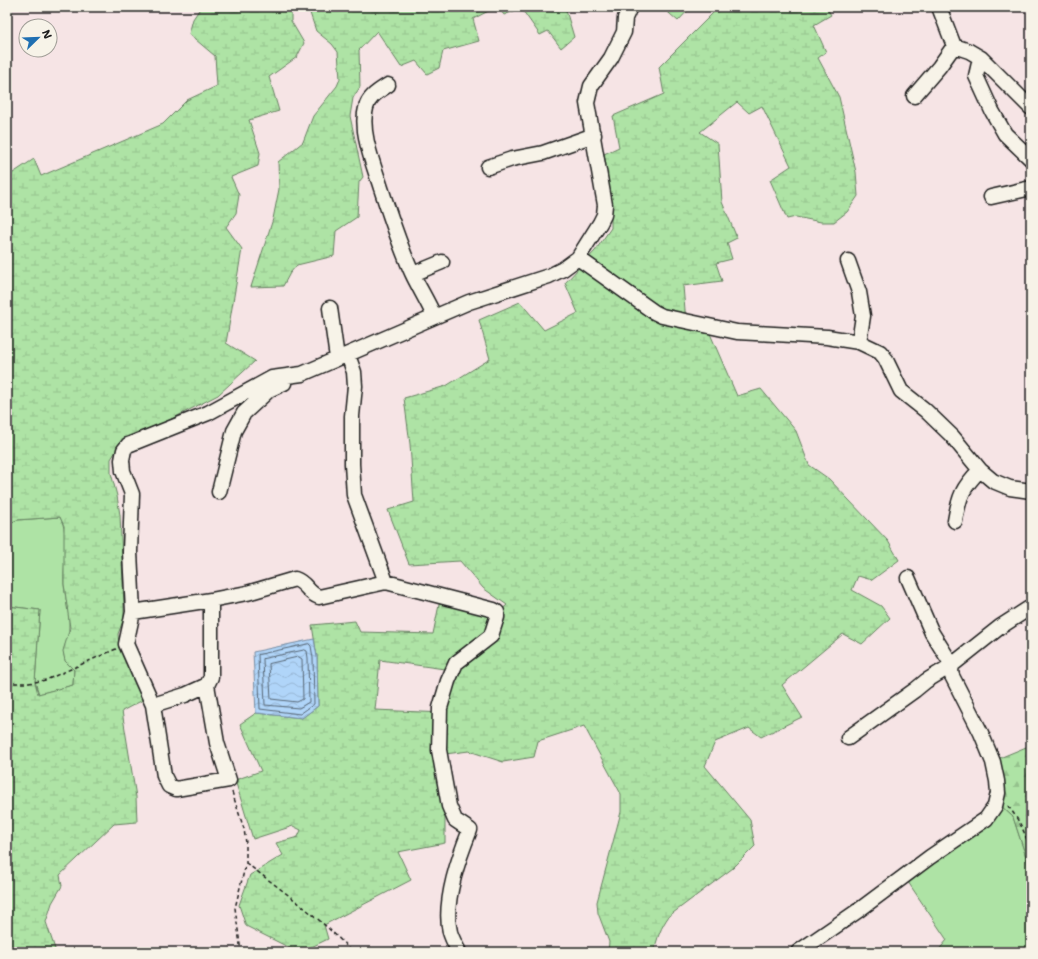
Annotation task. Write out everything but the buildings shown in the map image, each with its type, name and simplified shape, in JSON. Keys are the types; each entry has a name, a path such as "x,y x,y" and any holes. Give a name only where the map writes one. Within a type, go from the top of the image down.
{"street":[{"path":"220,492 234,431 244,413 268,390 434,316 469,302 550,276 578,258 600,223 604,215 606,205 587,103 588,94 591,86 611,58 624,32 625,18 630,7"},
{"path":"940,7 954,46"},
{"path":"954,46 969,51 981,58 1031,108"},
{"path":"914,96 939,67 954,46"},
{"path":"981,58 978,63 976,76 992,112 1005,134 1031,159"},
{"path":"388,85 378,91 370,99 366,107 364,118 365,133 372,161 394,229 413,274 434,316"},
{"path":"488,167 512,159 543,153 594,135"},
{"path":"991,197 1031,188"},
{"path":"578,258 654,312 662,316 737,332 827,337 859,342 880,352 885,358 902,390 952,436 980,470 993,481 1010,488 1031,491"},
{"path":"848,261 860,292 863,316 859,342"},
{"path":"413,274 442,262"},
{"path":"330,308 343,356 354,372 355,386 352,416 352,464 354,495 386,582"},
{"path":"212,600 211,677 207,685 218,744 229,780 176,789 169,786 164,776 153,705 126,644 133,612 130,552 132,494 123,471 122,460 124,450 128,445 208,413 272,378 302,374"},
{"path":"955,521 958,501 973,477 980,470"},
{"path":"798,952 859,910 930,857 986,819 995,806 998,793 993,762 981,733 952,676 952,665 932,633 908,578"},
{"path":"133,612 247,593 295,579 301,581 312,595 319,596 386,582 497,612 497,617 491,636 456,663 448,681 440,708 439,750 449,806 455,820 470,830 459,857 449,902 448,915 450,932 459,952"},
{"path":"848,738 926,681 952,665 1000,627 1031,607"},
{"path":"153,705 185,695 207,685"}],"path":[{"path":"7,683 30,683 46,680 126,644"},
{"path":"229,780 244,830 246,843 246,863 235,908 241,952"},
{"path":"998,793 1018,819 1031,853"},
{"path":"246,863 335,933 352,952"}],"green space":[{"path":"201,7 291,7 291,21 304,43 297,57 269,77 279,111 249,120 260,153 258,166 231,177 239,195 236,213 226,227 242,249 226,343 255,361 218,395 129,441 116,451 111,459 111,473 120,515 124,607 124,618 118,634 119,648 134,672 143,700 122,711 136,797 137,822 114,824 60,875 62,886 52,903 46,922 56,952 7,952 7,606 40,610 35,682 38,694 73,685 74,670 65,661 63,651 70,628 64,584 64,526 60,517 17,520 7,524 7,177 34,159 41,176 163,124 187,100 217,86 215,56 189,34 193,19"},
{"path":"308,7 496,7 473,19 479,41 443,51 439,68 427,74 416,61 401,67 377,31 359,50 360,87 353,98 350,116 363,177 359,182 357,217 336,231 334,256 297,265 290,273 283,286 251,287 273,219 279,189 278,162 303,142 313,116 337,86 340,79 338,52 332,44 316,31"},
{"path":"498,7 565,7 574,37 561,48 548,31 540,35 521,8 504,15"},
{"path":"662,7 691,7 678,21"},
{"path":"717,7 826,7 831,15 814,25 826,52 818,58 839,97 856,172 858,196 847,212 834,222 821,222 796,217 787,219 770,180 791,166 762,106 749,113 737,102 700,132 718,144 722,202 737,238 727,243 732,259 716,263 722,281 683,286 686,322 708,329 737,396 761,389 796,431 809,465 829,479 888,541 899,560 872,580 858,576 852,590 881,606 890,618 862,644 843,634 782,685 802,717 761,737 749,728 715,742 705,766 750,820 755,846 733,868 669,916 656,942 654,952 608,952 609,942 598,913 597,902 621,812 621,794 584,726 538,741 534,757 503,762 469,751 445,754 445,843 398,852 411,880 324,925 328,939 298,952 246,926 239,905 250,875 283,855 276,843 298,837 301,830 293,826 253,839 235,780 261,771 240,724 256,713 302,718 318,706 317,657 312,625 355,621 360,632 433,634 440,600 499,612 507,605 483,588 460,561 409,564 388,510 414,502 410,444 404,398 446,386 490,359 479,320 520,302 544,330 578,313 565,283 595,251 611,228 611,206 604,154 619,147 613,116 664,94 659,67 712,14","holes":["380,660 459,671 445,713 375,710"]},
{"path":"60,517 65,532 64,584 69,622 64,653 65,658 74,670 73,685 39,694 35,682 40,610 7,606 7,524 17,520"},
{"path":"1031,745 1031,872 1013,817 996,801 990,762"},
{"path":"996,801 1013,817 1031,872 1031,952 937,952 947,940 902,873 980,827"}],"water":[{"path":"314,639 317,657 318,706 302,718 256,713 253,652"}]}
